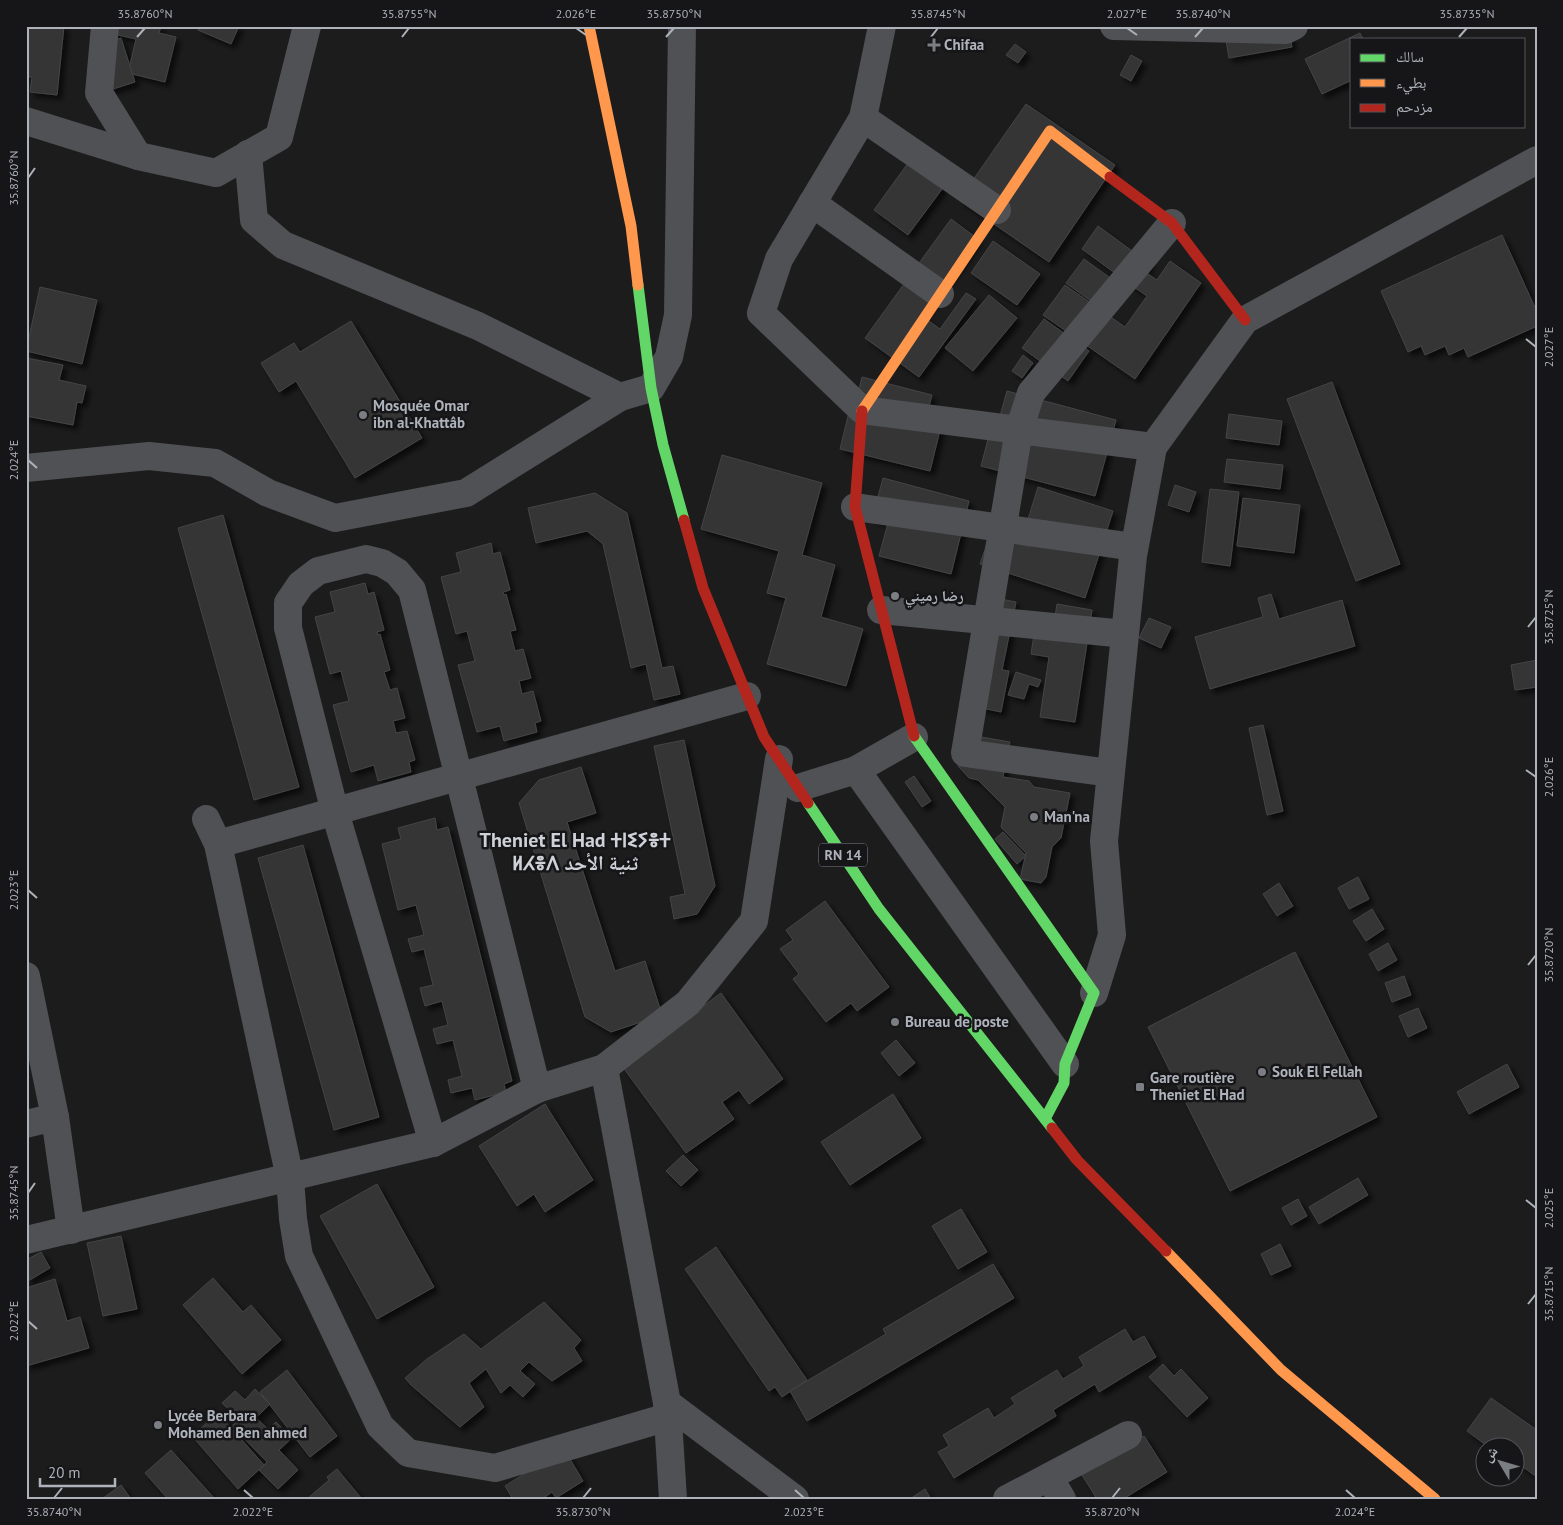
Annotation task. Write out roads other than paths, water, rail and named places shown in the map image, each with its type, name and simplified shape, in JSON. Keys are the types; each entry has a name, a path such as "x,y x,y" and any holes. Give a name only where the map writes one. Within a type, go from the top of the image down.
{"main road":[{"name":"RN 14","path":"588,26 631,226 651,388 663,445 703,588 764,737 879,909 1077,1160 1281,1370 1435,1499"},
{"path":"1045,1119 1064,1083 1065,1064 1094,993 914,737 854,507 862,410 1050,132 1172,223 1245,320"}],"street":[{"path":"105,26 99,93 138,156"},
{"path":"26,121 138,156 216,173 279,137 307,26"},
{"path":"26,468 149,456 215,463 268,493 335,518 466,493 620,397 651,388 669,357 678,315 682,26"},
{"path":"882,26 863,118 779,259 761,313 862,410 1153,447"},
{"path":"1114,26 1287,28"},
{"path":"863,118 997,210"},
{"path":"248,154 254,220 283,245 478,326 620,397"},
{"path":"1094,993 1112,936 1104,841 1134,547 1153,447 1245,320 1537,160"},
{"path":"812,203 940,294"},
{"path":"1110,773 965,753 1019,430 1032,393 1172,223"},
{"path":"854,507 1134,547"},
{"path":"433,1143 335,812 288,628 288,604 300,584 318,570 366,559 382,563 397,572 412,590 537,1089"},
{"path":"881,610 1125,634"},
{"path":"218,844 748,696"},
{"path":"798,788 856,770 914,737"},
{"path":"26,1240 433,1143 537,1089 604,1068 688,1003 754,921 779,759"},
{"path":"856,770 1065,1064"},
{"path":"206,819 218,844 290,1178 293,1219 299,1256 380,1426 408,1454 495,1468 668,1410"},
{"path":"26,976 55,1117 71,1230"},
{"path":"604,1068 668,1410 674,1499"},
{"path":"26,1124 55,1117"},
{"path":"668,1410 795,1499"},
{"path":"1007,1499 1056,1488 1128,1435"}],"place":[{"name":"Chifaa","path":"934,45"},
{"name":"Mosquée Omar ibn al-Khattâb","path":"363,415"},
{"name":"رضا رميني","path":"895,596"},
{"name":"Man'na","path":"1034,817"},
{"name":"Bureau de poste","path":"895,1022"},
{"name":"Souk El Fellah","path":"1262,1072"},
{"name":"Gare routière Theniet El Had","path":"1140,1087"},
{"name":"Lycée Berbara Mohamed Ben ahmed","path":"158,1425"}],"district":[{"name":"Theniet El Had ⵜⵏⵉⵢⴻⵜ ⵍⵃⴻⴷ ثنية الأحد","path":"575,852"}]}
